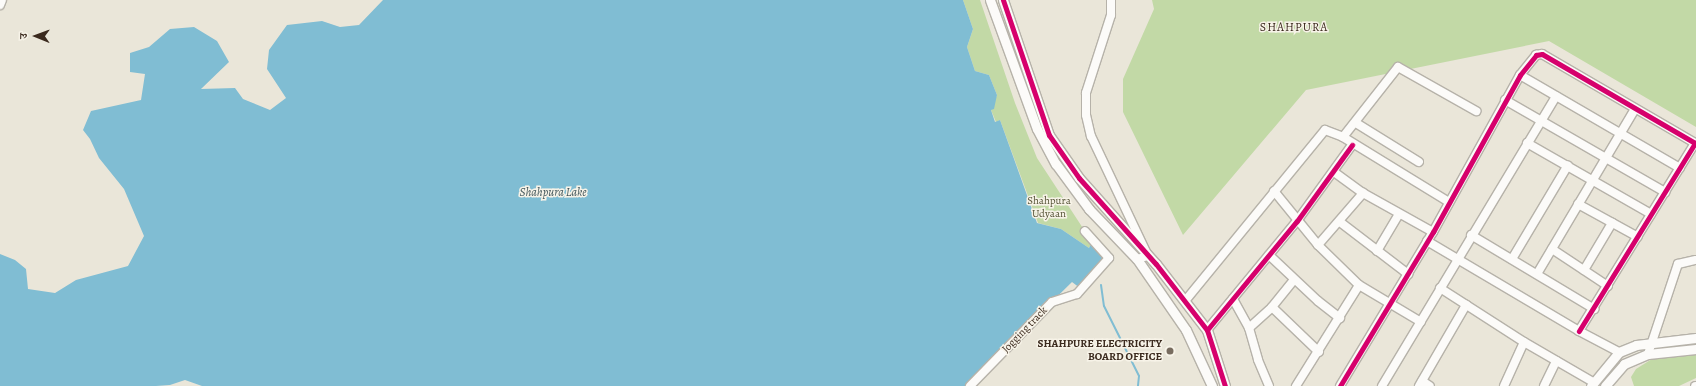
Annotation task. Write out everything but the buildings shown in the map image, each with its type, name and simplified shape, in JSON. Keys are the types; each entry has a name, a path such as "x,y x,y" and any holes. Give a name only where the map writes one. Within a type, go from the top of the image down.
{"street":[{"path":"0,5 2,0"},
{"path":"990,0 1037,129 1056,164 1089,209 1137,259 1186,330 1212,386"},
{"path":"1002,0 1049,135 1079,178 1148,256 1207,330 1225,386"},
{"path":"1111,0 1111,15 1086,93 1086,115 1091,136 1148,256"},
{"path":"1340,386 1427,242 1520,75 1536,55 1542,54 1695,143 1594,309 1579,331"},
{"path":"1343,137 1356,123 1398,67 1476,111"},
{"path":"1520,75 1620,135 1680,168"},
{"path":"1382,386 1471,235 1556,96"},
{"path":"1505,100 1606,156 1665,192"},
{"path":"1537,274 1592,179 1635,109"},
{"path":"1356,123 1419,162"},
{"path":"1185,301 1325,130 1343,137 1352,145 1449,202"},
{"path":"1527,143 1568,165 1651,214"},
{"path":"1207,330 1297,221 1334,172 1352,145"},
{"path":"1512,259 1568,165"},
{"path":"1334,172 1363,193 1432,232"},
{"path":"1274,191 1318,246 1359,285 1390,305 1421,322"},
{"path":"1318,246 1340,222 1363,193"},
{"path":"1578,204 1638,237"},
{"path":"1377,251 1399,214"},
{"path":"1340,222 1408,274"},
{"path":"1584,270 1612,222"},
{"name":"Jogging track","path":"970,386 1052,302 1077,294 1110,258 1085,231"},
{"path":"1471,235 1594,309"},
{"path":"1427,242 1579,331 1618,352"},
{"path":"1552,249 1608,286"},
{"path":"1269,255 1294,280 1340,318"},
{"path":"1137,259 1148,256"},
{"path":"1648,354 1650,343 1678,264 1696,260"},
{"path":"1249,328 1272,307 1294,280"},
{"path":"1296,386 1319,352 1359,285"},
{"path":"1440,288 1592,384 1618,352 1650,343 1696,338"},
{"path":"1233,299 1249,328 1258,360 1269,386"},
{"path":"1430,386 1420,383 1466,305"},
{"path":"1272,307 1319,352"},
{"path":"1504,386 1524,342"},
{"path":"1604,386 1624,364 1648,354 1696,349"},
{"path":"1544,386 1556,361"}],"green space":[{"name":"Shahpura Udyaan","path":"963,0 980,0 1015,103 1037,158 1092,242 1089,248 1061,229 1038,223 1000,120 996,122 991,110 997,95 989,75 975,71 967,47 973,29"},
{"path":"1152,0 1696,0 1696,127 1549,41 1306,90 1183,235 1123,112 1123,79 1154,9"},
{"path":"1696,354 1696,378 1679,386 1634,386 1631,377 1636,369 1652,359"}],"water":[{"name":"Shahpura Lake","path":"383,0 963,0 973,29 967,47 975,71 989,75 997,95 994,109 991,110 995,122 1000,120 1037,223 1061,229 1089,248 1092,242 1106,259 1080,288 1072,282 966,386 202,386 185,380 170,385 156,386 0,386 0,254 15,260 26,269 28,289 55,293 76,280 128,266 144,236 124,189 99,158 90,139 83,130 91,111 141,100 145,74 130,72 130,53 149,47 170,29 194,27 217,41 229,62 201,89 235,88 243,99 270,110 286,98 267,69 269,50 287,25 322,21 340,27 359,25"}],"waterway":[{"path":"1101,285 1104,306 1139,376 1138,386"}],"cycle path":[{"path":"1003,0 1049,135 1079,178 1156,264 1207,330 1225,386"},
{"path":"1340,386 1433,232 1520,75 1536,55 1542,54 1695,143 1579,331"},
{"path":"1207,330 1297,221 1352,145"}],"place":[{"name":"SHAHPURE ELECTRICITY BOARD OFFICE","path":"1170,351"}],"district":[{"name":"SHAHPURA","path":"1294,28"}]}
